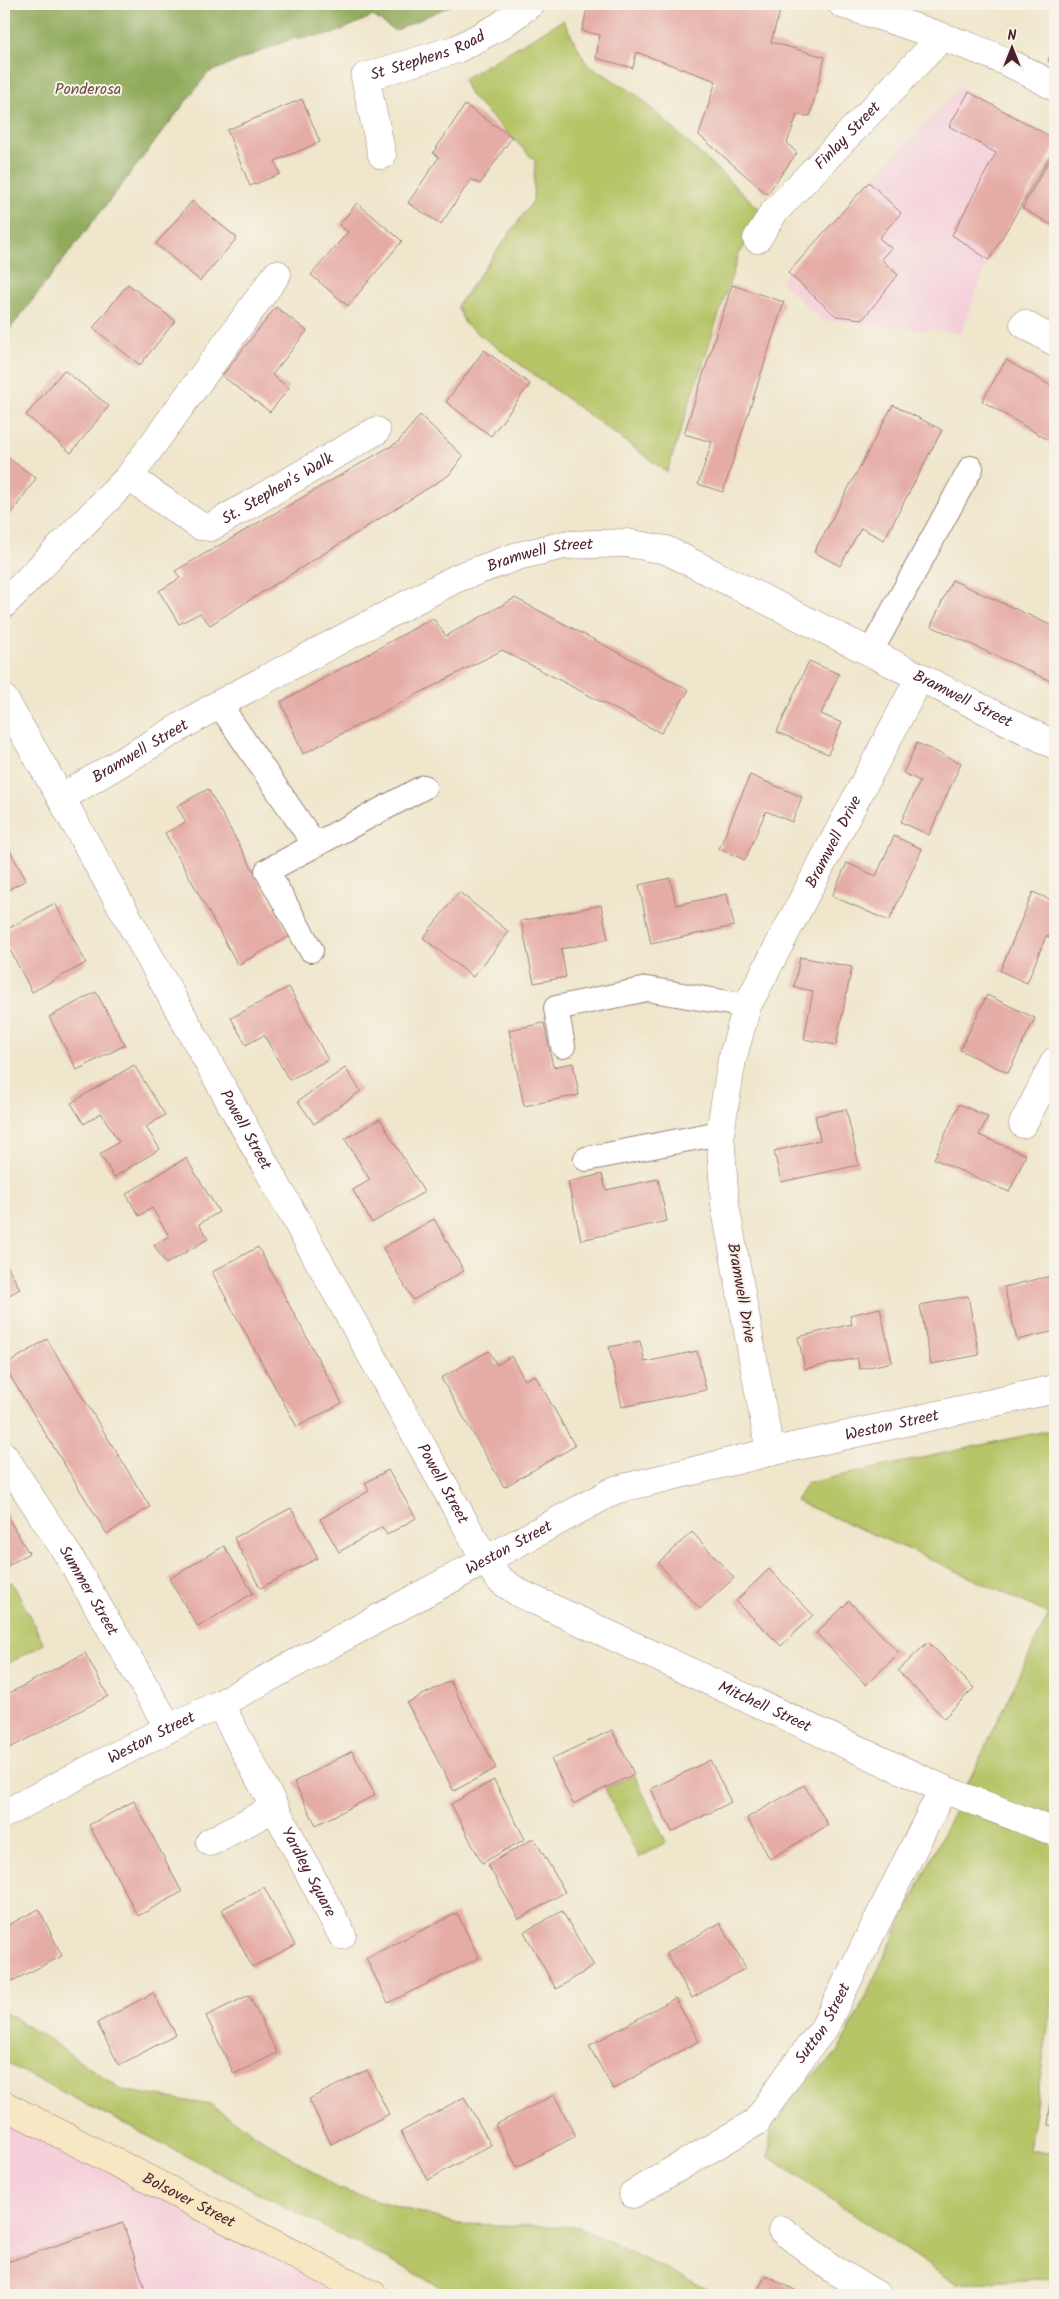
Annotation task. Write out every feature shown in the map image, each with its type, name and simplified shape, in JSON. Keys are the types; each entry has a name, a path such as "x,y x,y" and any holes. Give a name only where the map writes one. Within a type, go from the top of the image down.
{"street":[{"name":"St Stephens Road","path":"382,155 365,77 457,49 500,26 530,4"},
{"path":"842,4 942,37 1025,69 1055,87"},
{"name":"Finlay Street","path":"757,239 774,212 942,37"},
{"path":"4,604 129,477 276,274"},
{"path":"1024,324 1055,342"},
{"name":"St. Stephen's Walk","path":"129,477 200,526 211,527 376,431"},
{"name":"Bramwell Street","path":"61,798 219,704 457,578 518,556 564,545 627,544 666,550 1055,745"},
{"name":"Bramwell Drive","path":"770,1452 725,1205 720,1133 732,1060 747,1006 920,677"},
{"name":"Powell Street","path":"4,699 486,1561"},
{"path":"1023,1124 1055,1061"},
{"name":"Weston Street","path":"4,1814 169,1728 220,1704 615,1490 770,1452 1055,1389"},
{"name":"Summer Street","path":"4,1456 68,1555 169,1728"},
{"name":"Mitchell Street","path":"486,1561 499,1579 519,1593 943,1789 1055,1832"},
{"name":"Yardley Square","path":"220,1704 342,1936"},
{"name":"Sutton Street","path":"633,2194 756,2122 824,2028 943,1789"},
{"name":"Yardley Square","path":"210,1842 274,1808"},
{"name":"Bolsover Street","path":"4,2105 373,2295"},
{"path":"782,2230 833,2269 877,2295"}],"lane":[{"path":"870,653 971,468"},
{"path":"219,704 315,845"},
{"path":"311,950 267,871 424,787"},
{"path":"562,1046 556,1008 647,989 747,1006"},
{"path":"586,1159 720,1133"}],"shaded area":[{"path":"960,87 1055,139 1055,147 989,260 961,333 821,320 780,281 869,182"},
{"path":"4,2105 373,2295 4,2295"}],"green space":[{"name":"Ponderosa","path":"4,4 454,4 395,31 373,16 333,34 291,39 208,73 4,337"},
{"path":"563,20 586,63 637,95 766,215 739,254 667,472 465,324 457,306 533,201 535,161 470,95 463,79"},
{"path":"1055,1429 1055,1983 1029,2150 1055,2154 1055,2278 957,2284 769,2157 772,2112 839,2051 1049,1614 926,1557 796,1501 807,1483"},
{"path":"12,1582 44,1644 4,1666 4,1586"},
{"path":"634,1774 666,1842 639,1858 605,1789"},
{"path":"4,2012 48,2039 122,2090 211,2105 339,2189 458,2224 579,2227 718,2295 457,2295 4,2062"}],"building":[{"path":"588,4 689,4 701,7 702,4 782,4 771,42 825,57 810,116 797,115 787,143 797,153 767,194 699,135 716,81 636,52 633,68 596,58 600,35 582,31"},
{"path":"1055,41 1055,64 1048,61"},
{"path":"969,92 1055,139 1055,147 989,260 952,235 996,153 949,126"},
{"path":"302,99 320,142 275,161 280,174 250,186 227,130"},
{"path":"465,105 512,137 480,184 471,179 441,224 408,203 439,157 433,153"},
{"path":"1049,161 1055,164 1055,227 1022,208"},
{"path":"869,182 901,213 879,238 891,248 881,259 898,275 863,319 836,316 788,273"},
{"path":"192,201 237,238 200,281 156,244"},
{"path":"357,203 402,241 348,306 311,275 348,232 339,225"},
{"path":"128,284 175,321 140,365 93,328"},
{"path":"732,285 784,302 723,492 698,484 712,442 684,434"},
{"path":"276,307 307,331 272,375 289,388 270,412 222,376"},
{"path":"484,350 530,384 491,436 446,402"},
{"path":"1006,360 1055,388 1055,444 982,401"},
{"path":"64,370 109,406 71,453 26,415"},
{"path":"893,405 942,430 884,540 861,528 840,566 814,552"},
{"path":"420,415 463,456 449,475 210,625 200,613 179,624 159,591 180,578 175,571 398,442"},
{"path":"4,455 36,478 4,524"},
{"path":"952,580 1055,627 1055,683 931,626"},
{"path":"515,598 689,690 661,733 502,650 303,754 281,702 433,618 446,636"},
{"path":"809,661 839,674 821,714 842,723 828,754 777,732"},
{"path":"917,743 961,763 929,835 901,822 920,781 903,773"},
{"path":"750,775 802,797 792,822 766,811 745,860 719,849"},
{"path":"208,789 290,936 238,965 165,833 186,822 177,806"},
{"path":"894,836 922,849 889,921 832,896 847,863 876,876"},
{"path":"4,840 26,880 4,892"},
{"path":"670,878 676,905 727,894 734,926 651,944 639,885"},
{"path":"459,892 509,932 473,977 423,938"},
{"path":"1033,892 1055,902 1055,939 1046,936 1027,983 1000,971"},
{"path":"55,903 86,963 32,992 4,938 4,931"},
{"path":"601,905 608,939 561,949 566,977 534,983 521,921"},
{"path":"800,957 852,967 836,1045 804,1039 813,991 794,987"},
{"path":"289,987 328,1060 289,1080 264,1035 246,1045 231,1018"},
{"path":"96,992 125,1045 77,1070 49,1017"},
{"path":"987,995 1035,1018 1008,1073 960,1050"},
{"path":"544,1023 553,1067 573,1063 579,1095 524,1106 509,1030"},
{"path":"134,1065 165,1115 146,1127 160,1149 114,1177 100,1154 119,1142 101,1113 84,1124 71,1103"},
{"path":"345,1068 361,1091 314,1124 298,1101"},
{"path":"959,1104 988,1117 979,1135 1026,1155 1009,1192 934,1159"},
{"path":"846,1109 859,1165 781,1182 774,1151 820,1140 815,1116"},
{"path":"380,1119 424,1192 372,1223 353,1190 370,1180 345,1139"},
{"path":"186,1158 219,1212 199,1224 208,1239 166,1264 154,1245 169,1236 152,1208 139,1216 126,1194"},
{"path":"602,1174 606,1190 658,1179 667,1221 581,1240 568,1182"},
{"path":"434,1219 464,1271 413,1300 383,1248"},
{"path":"258,1247 342,1403 297,1427 212,1272"},
{"path":"4,1260 20,1289 4,1298"},
{"path":"1055,1275 1055,1331 1017,1340 1004,1287"},
{"path":"968,1296 979,1355 931,1364 920,1305"},
{"path":"880,1308 892,1362 860,1369 857,1358 805,1369 798,1337 852,1324 850,1315"},
{"path":"47,1339 150,1507 107,1534 4,1366"},
{"path":"640,1341 645,1362 697,1351 706,1390 622,1407 609,1347"},
{"path":"489,1351 497,1365 511,1356 525,1380 535,1375 575,1446 504,1487 441,1378"},
{"path":"388,1470 416,1518 387,1535 382,1527 339,1552 320,1519 369,1491 365,1483"},
{"path":"291,1508 318,1558 260,1588 234,1538"},
{"path":"4,1511 29,1553 4,1568"},
{"path":"692,1532 734,1578 700,1609 658,1563"},
{"path":"224,1546 253,1593 198,1627 169,1579"},
{"path":"769,1569 813,1615 781,1646 736,1601"},
{"path":"849,1601 899,1653 866,1685 816,1633"},
{"path":"928,1642 974,1688 944,1718 898,1671"},
{"path":"85,1653 108,1696 4,1751 4,1696"},
{"path":"450,1681 496,1768 454,1791 407,1703"},
{"path":"612,1730 634,1774 573,1804 551,1759"},
{"path":"352,1751 375,1795 316,1825 294,1782"},
{"path":"710,1760 731,1802 672,1832 651,1789"},
{"path":"494,1780 525,1839 482,1863 451,1804"},
{"path":"804,1785 828,1825 770,1859 747,1818"},
{"path":"134,1801 182,1892 138,1916 89,1825"},
{"path":"534,1838 565,1892 519,1919 488,1865"},
{"path":"264,1887 295,1945 252,1967 222,1909"},
{"path":"39,1909 62,1956 4,1985 4,1927"},
{"path":"562,1911 594,1966 556,1989 524,1932"},
{"path":"457,1913 479,1958 388,2003 366,1958"},
{"path":"720,1923 746,1968 692,1998 666,1953"},
{"path":"153,1993 176,2035 119,2065 97,2023"},
{"path":"249,1995 277,2053 234,2074 206,2016"},
{"path":"675,1998 699,2041 613,2089 589,2046"},
{"path":"367,2070 389,2114 331,2144 309,2099"},
{"path":"1055,2074 1055,2126 1048,2125"},
{"path":"554,2095 576,2136 517,2167 495,2125"},
{"path":"464,2097 491,2145 428,2180 401,2132"},
{"path":"123,2223 147,2295 4,2295 4,2263"},
{"path":"766,2275 804,2295 755,2295"}]}
